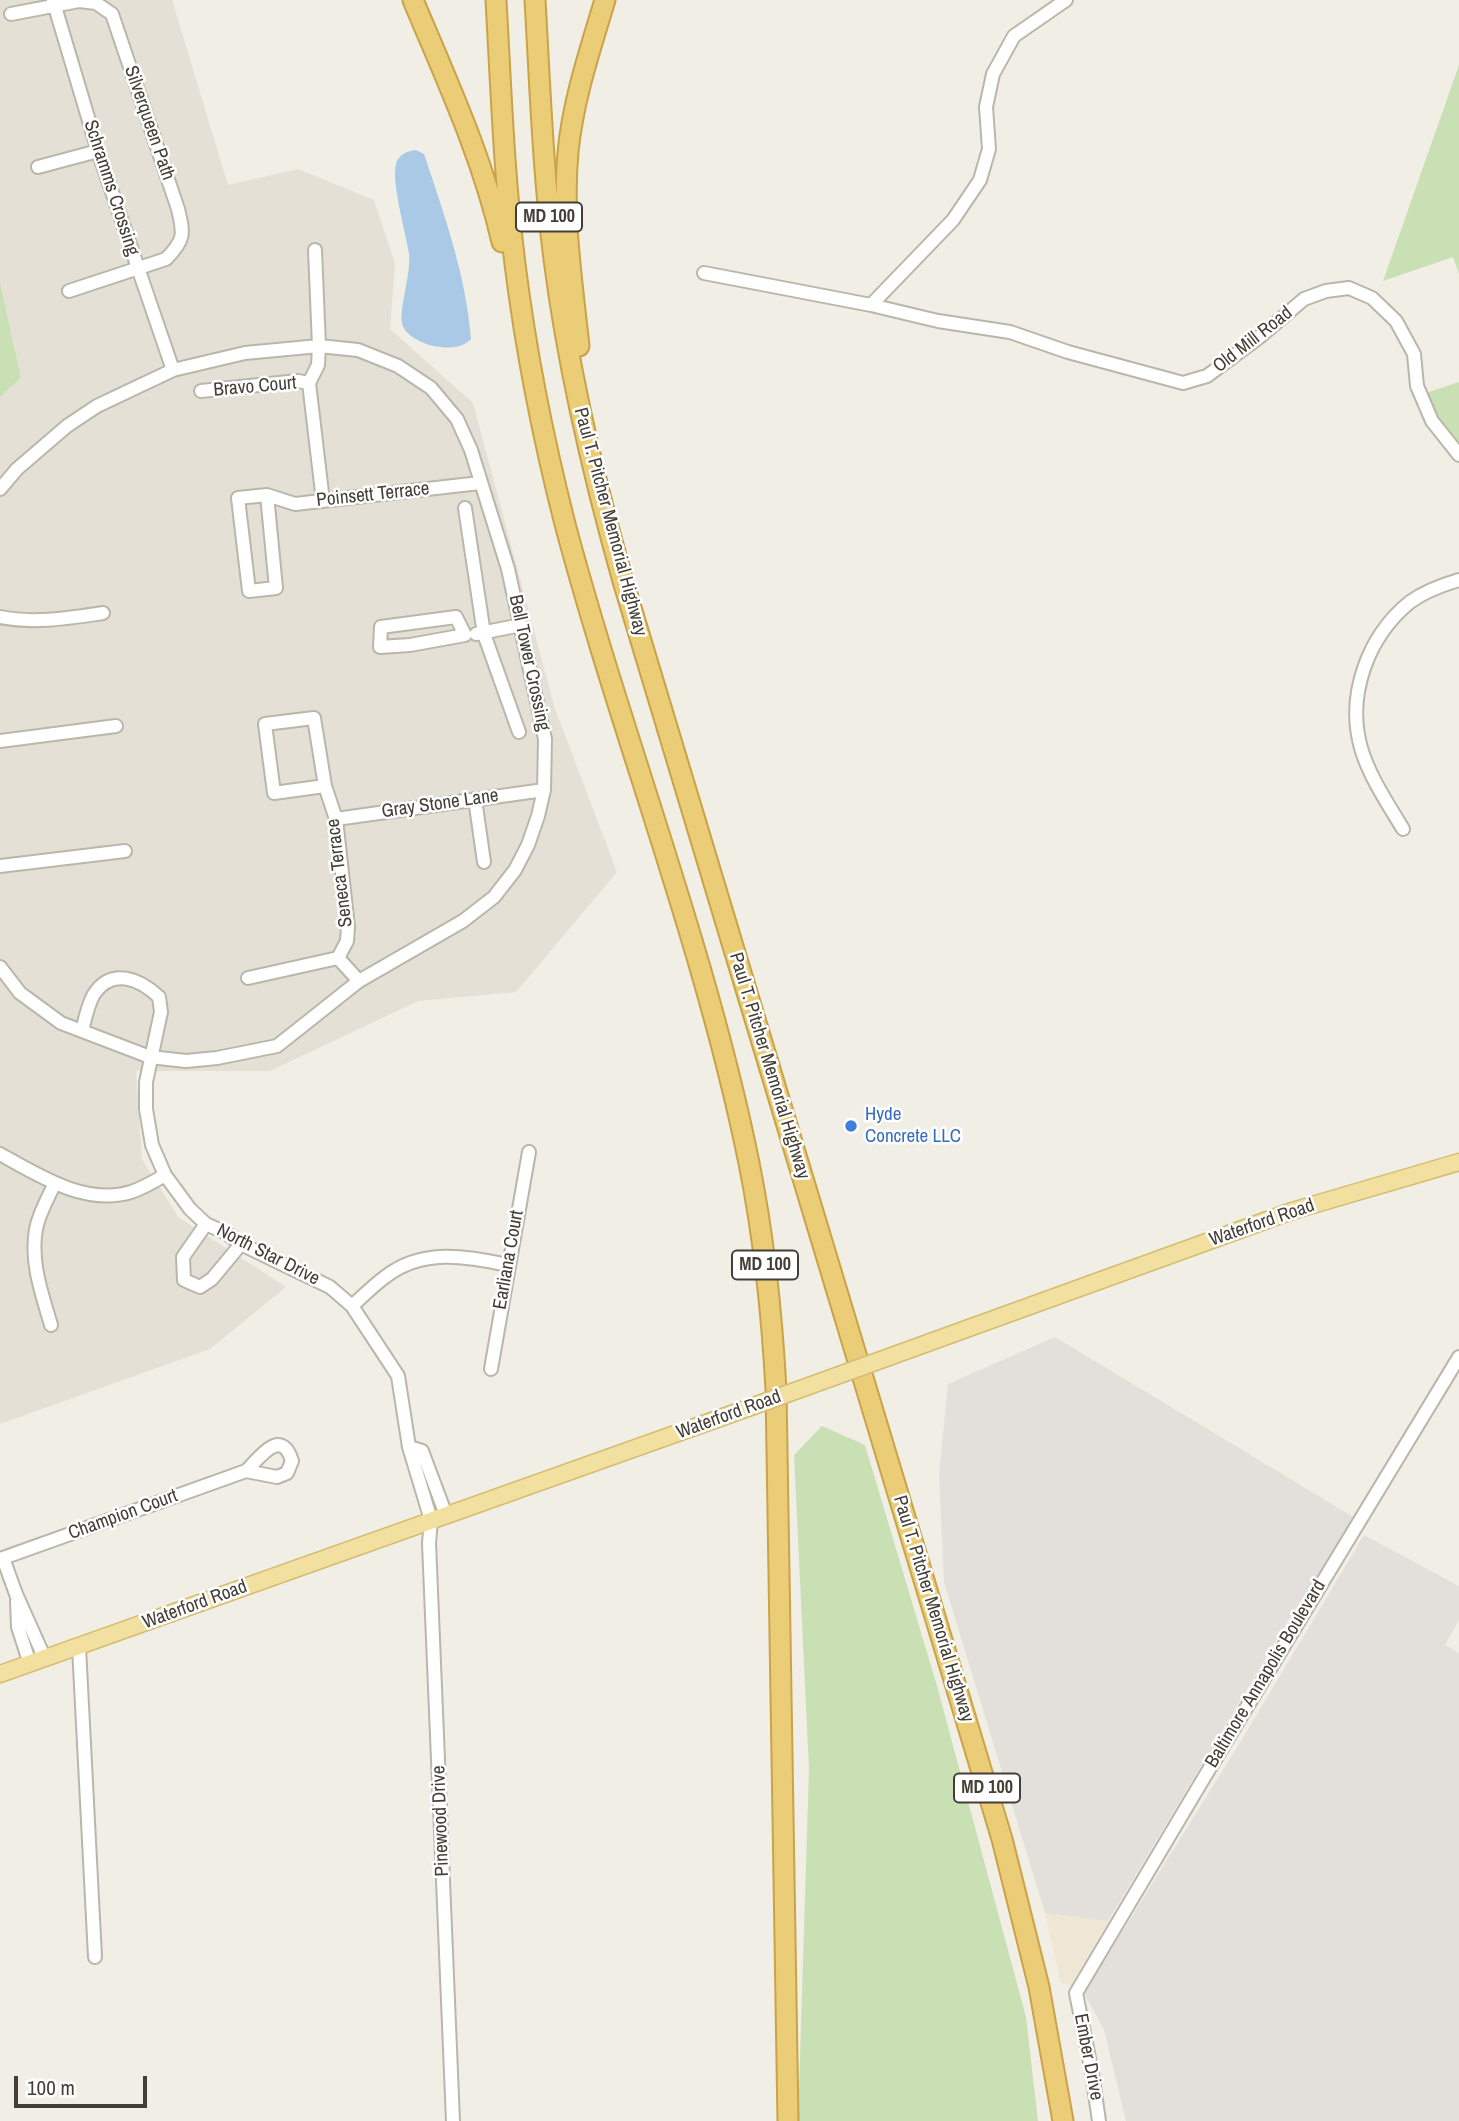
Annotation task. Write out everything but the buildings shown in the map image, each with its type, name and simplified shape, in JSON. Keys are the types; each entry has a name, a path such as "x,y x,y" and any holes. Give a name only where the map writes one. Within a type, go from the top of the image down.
{"highway":[{"path":"413,0 493,202 517,329 536,401"},
{"name":"Paul T. Pitcher Memorial Highway","path":"496,0 513,251 536,401 566,526 719,1037 750,1165 762,1238 774,1341 776,1390 788,2121"},
{"name":"Paul T. Pitcher Memorial Highway","path":"535,0 553,258 583,431 623,581 1002,1839 1039,1986 1063,2121"},
{"path":"583,431 585,395 568,247 566,185 574,115 605,0"}],"main road":[{"name":"Waterford Road","path":"0,1674 1292,1211 1459,1162"}],"street":[{"path":"871,305 953,220 980,180 989,149 986,107 993,74 1014,36 1066,0"},
{"name":"Silverqueen Path","path":"11,14 54,2 79,1 96,3 112,14 184,233 178,247 166,258 69,291"},
{"name":"Schramms Crossing","path":"54,2 98,151 173,370"},
{"path":"38,167 98,151"},
{"path":"315,250 319,346 318,365 309,383 323,501"},
{"name":"Old Mill Road","path":"704,273 871,305 938,321 1010,332 1068,352 1184,383 1207,376 1304,299 1326,290 1349,288 1372,299 1396,321 1414,354 1417,386 1432,421 1459,455"},
{"name":"Bell Tower Crossing","path":"0,489 17,469 67,426 97,406 173,370 245,353 319,346 358,350 398,366 431,388 457,419 471,450 508,569 545,739 544,790 528,845 515,870 494,897 463,921 359,981 277,1046 186,1061 150,1057 61,1023 20,993 0,967"},
{"name":"Bravo Court","path":"201,391 298,381 309,383"},
{"name":"Poinsett Terrace","path":"267,495 295,504 480,483"},
{"path":"267,495 276,589 249,591 238,498 267,495"},
{"path":"466,508 484,634 519,732"},
{"path":"1403,829 1361,749 1356,717 1360,677 1376,642 1396,616 1412,601 1431,590 1459,580"},
{"path":"0,617 18,621 61,620 103,613"},
{"path":"465,635 456,617 381,627 380,647 484,634 521,625"},
{"name":"Seneca Terrace","path":"325,786 274,793 265,724 314,718 325,786 336,819 348,927 347,941 338,958"},
{"path":"0,741 117,726"},
{"name":"Gray Stone Lane","path":"336,819 544,790"},
{"path":"475,799 484,862"},
{"path":"0,866 125,851"},
{"path":"248,978 338,958 359,981"},
{"name":"North Star Drive","path":"82,1031 94,995 108,980 117,977 138,981 159,997 161,1012 146,1082 146,1110 152,1145 165,1175 190,1209 206,1224 330,1287 352,1306 398,1376 409,1447 439,1518"},
{"name":"Earliana Court","path":"491,1369 529,1152"},
{"path":"0,1154 55,1183 96,1195 130,1192 165,1175"},
{"path":"51,1325 37,1276 34,1253 37,1227 55,1183"},
{"path":"206,1224 183,1257 184,1280 200,1287 212,1279 241,1244"},
{"path":"352,1306 403,1265 434,1257 464,1256 508,1265"},
{"name":"Baltimore Annapolis Boulevard","path":"1076,1993 1459,1357"},
{"name":"Champion Court","path":"2,1558 246,1471"},
{"name":"Pinewood Drive","path":"439,1518 430,1567 453,2121"},
{"path":"2,1558 16,1594 18,1627 38,1661"},
{"path":"79,1647 95,1957"},
{"name":"Ember Drive","path":"1076,1993 1099,2121"}],"shaded area":[{"path":"0,0 172,0 228,185 298,169 374,200 395,263 390,329 473,403 555,709 617,872 516,992 418,1001 270,1071 136,1071 142,1159 178,1217 286,1287 210,1349 0,1424 0,397 21,378 0,282"},
{"path":"1055,1337 1355,1518 1289,1619 1108,1921 1045,1913 944,1582 939,1474 948,1384"},
{"path":"1364,1535 1459,1586 1459,1620 1445,1645 1459,1653 1459,2121 1126,2121 1104,2030 1084,1993 1241,1741"},
{"path":"1045,1913 1108,1921 1071,1985 1061,1983"}],"green space":[{"path":"1459,65 1459,274 1453,257 1383,281"},
{"path":"0,282 21,378 0,397"},
{"path":"1459,382 1459,443 1428,407 1423,394"},
{"path":"822,1426 865,1445 937,1686 1026,2017 1038,2121 798,2121 809,1769 794,1455"}],"water":[{"path":"416,150 424,154 453,245 464,292 471,339 454,347 432,346 422,342 412,337 402,323 409,254 395,172 401,155"}],"place":[{"name":"Hyde Concrete LLC","path":"851,1126"}]}
